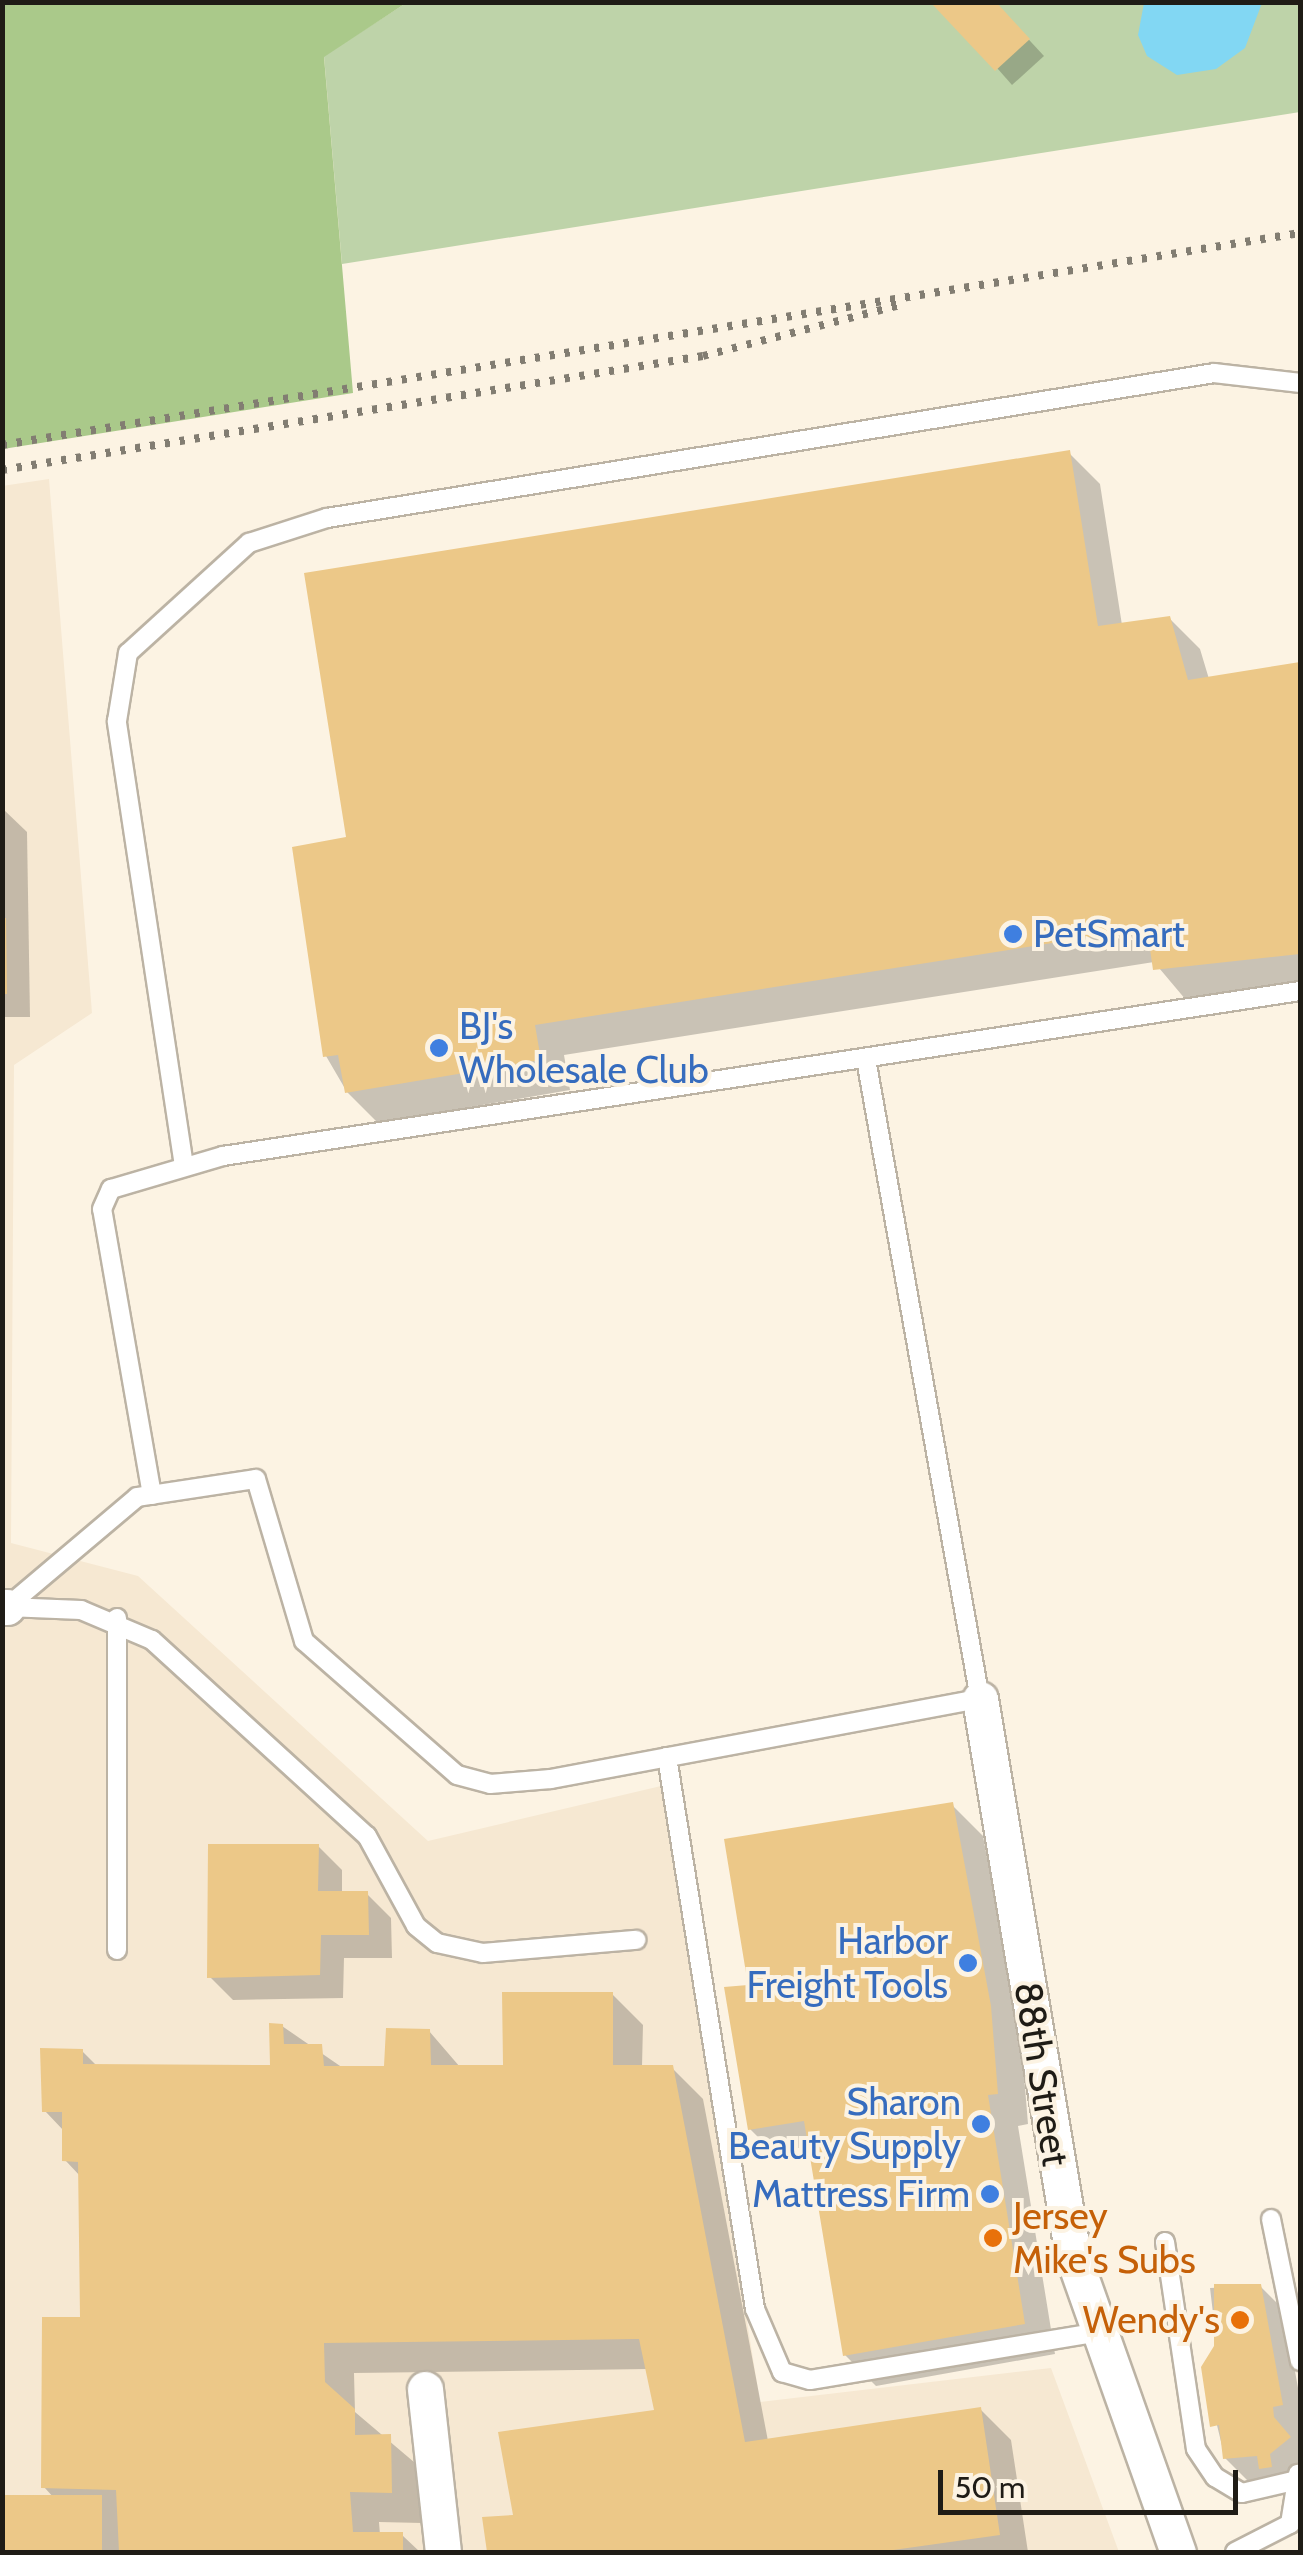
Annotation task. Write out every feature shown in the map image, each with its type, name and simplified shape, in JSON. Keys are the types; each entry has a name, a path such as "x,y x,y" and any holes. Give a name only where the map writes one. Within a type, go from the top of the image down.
{"street":[{"name":"88th Street","path":"980,1699 1073,2256 1178,2552"},
{"path":"424,2390 442,2552"}],"lane":[{"path":"184,1166 116,722 128,653 249,543 327,518 1214,373 1300,382"},
{"path":"152,1495 102,1209 111,1189 184,1166 1300,991"},
{"path":"4,1607 137,1497 256,1479 304,1640 456,1774 490,1784 667,1757 980,1699 866,1059"},
{"path":"4,1607 117,1618 367,1836 416,1926 437,1943 483,1953 636,1940"},
{"path":"117,1618 117,1950"},
{"path":"667,1757 755,2309 782,2372 810,2380 1099,2332"},
{"path":"1271,2219 1300,2361"},
{"path":"1165,2242 1196,2449 1215,2477 1242,2493 1297,2476 1295,2531 1235,2552"}],"shaded area":[{"path":"49,479 92,1013 14,1065 11,1543 138,1576 428,1841 661,1786 760,2402 1051,2368 1119,2552 3,2552 2,486"}],"green space":[{"path":"3,2 406,3 324,57 353,393 3,449"},
{"path":"406,3 1300,3 1300,112 342,264 324,56"}],"water":[{"path":"1144,2 1262,3 1245,48 1216,69 1177,75 1147,56 1138,35"}],"building":[{"path":"996,2 1030,39 995,71 933,5"},
{"path":"1070,450 1098,626 1170,616 1188,680 1300,662 1300,954 1153,970 1147,928 535,1025 541,1060 345,1093 338,1055 323,1057 292,847 346,837 304,573"},
{"path":"2,918 6,918 7,994 2,994"},
{"path":"953,1802 991,2006 998,2094 988,2095 1025,2324 843,2356 804,2121 748,2130 724,1987 748,1985 724,1839"},
{"path":"208,1844 319,1844 318,1891 368,1891 369,1935 321,1935 320,1975 207,1978"},
{"path":"502,1992 613,1992 613,2065 673,2065 745,2442 981,2407 1000,2535 879,2552 487,2552 482,2517 513,2515 498,2432 654,2410 639,2339 324,2343 325,2382 355,2409 355,2435 391,2434 392,2493 350,2492 353,2532 403,2532 403,2552 119,2552 116,2490 41,2488 42,2317 80,2317 78,2162 62,2161 62,2112 42,2112 40,2048 83,2049 83,2064 270,2065 269,2023 283,2024 284,2044 322,2044 324,2066 384,2066 386,2028 430,2029 431,2065 503,2065"},
{"path":"1214,2284 1261,2284 1283,2405 1273,2407 1274,2417 1291,2437 1270,2454 1272,2467 1259,2469 1257,2456 1223,2459 1219,2425 1210,2427 1201,2367 1214,2346"},
{"path":"2,2495 102,2495 102,2552 2,2552"}],"railway":[{"path":"2,445 1300,233"},
{"path":"2,470 703,356 900,305"}],"place":[{"name":"PetSmart","path":"1013,934"},
{"name":"BJ's Wholesale Club","path":"439,1048"},
{"name":"Harbor Freight Tools","path":"968,1963"},
{"name":"Sharon Beauty Supply","path":"981,2124"},
{"name":"Mattress Firm","path":"990,2194"},
{"name":"Jersey Mike's Subs","path":"993,2238"},
{"name":"Wendy's","path":"1240,2320"}]}
